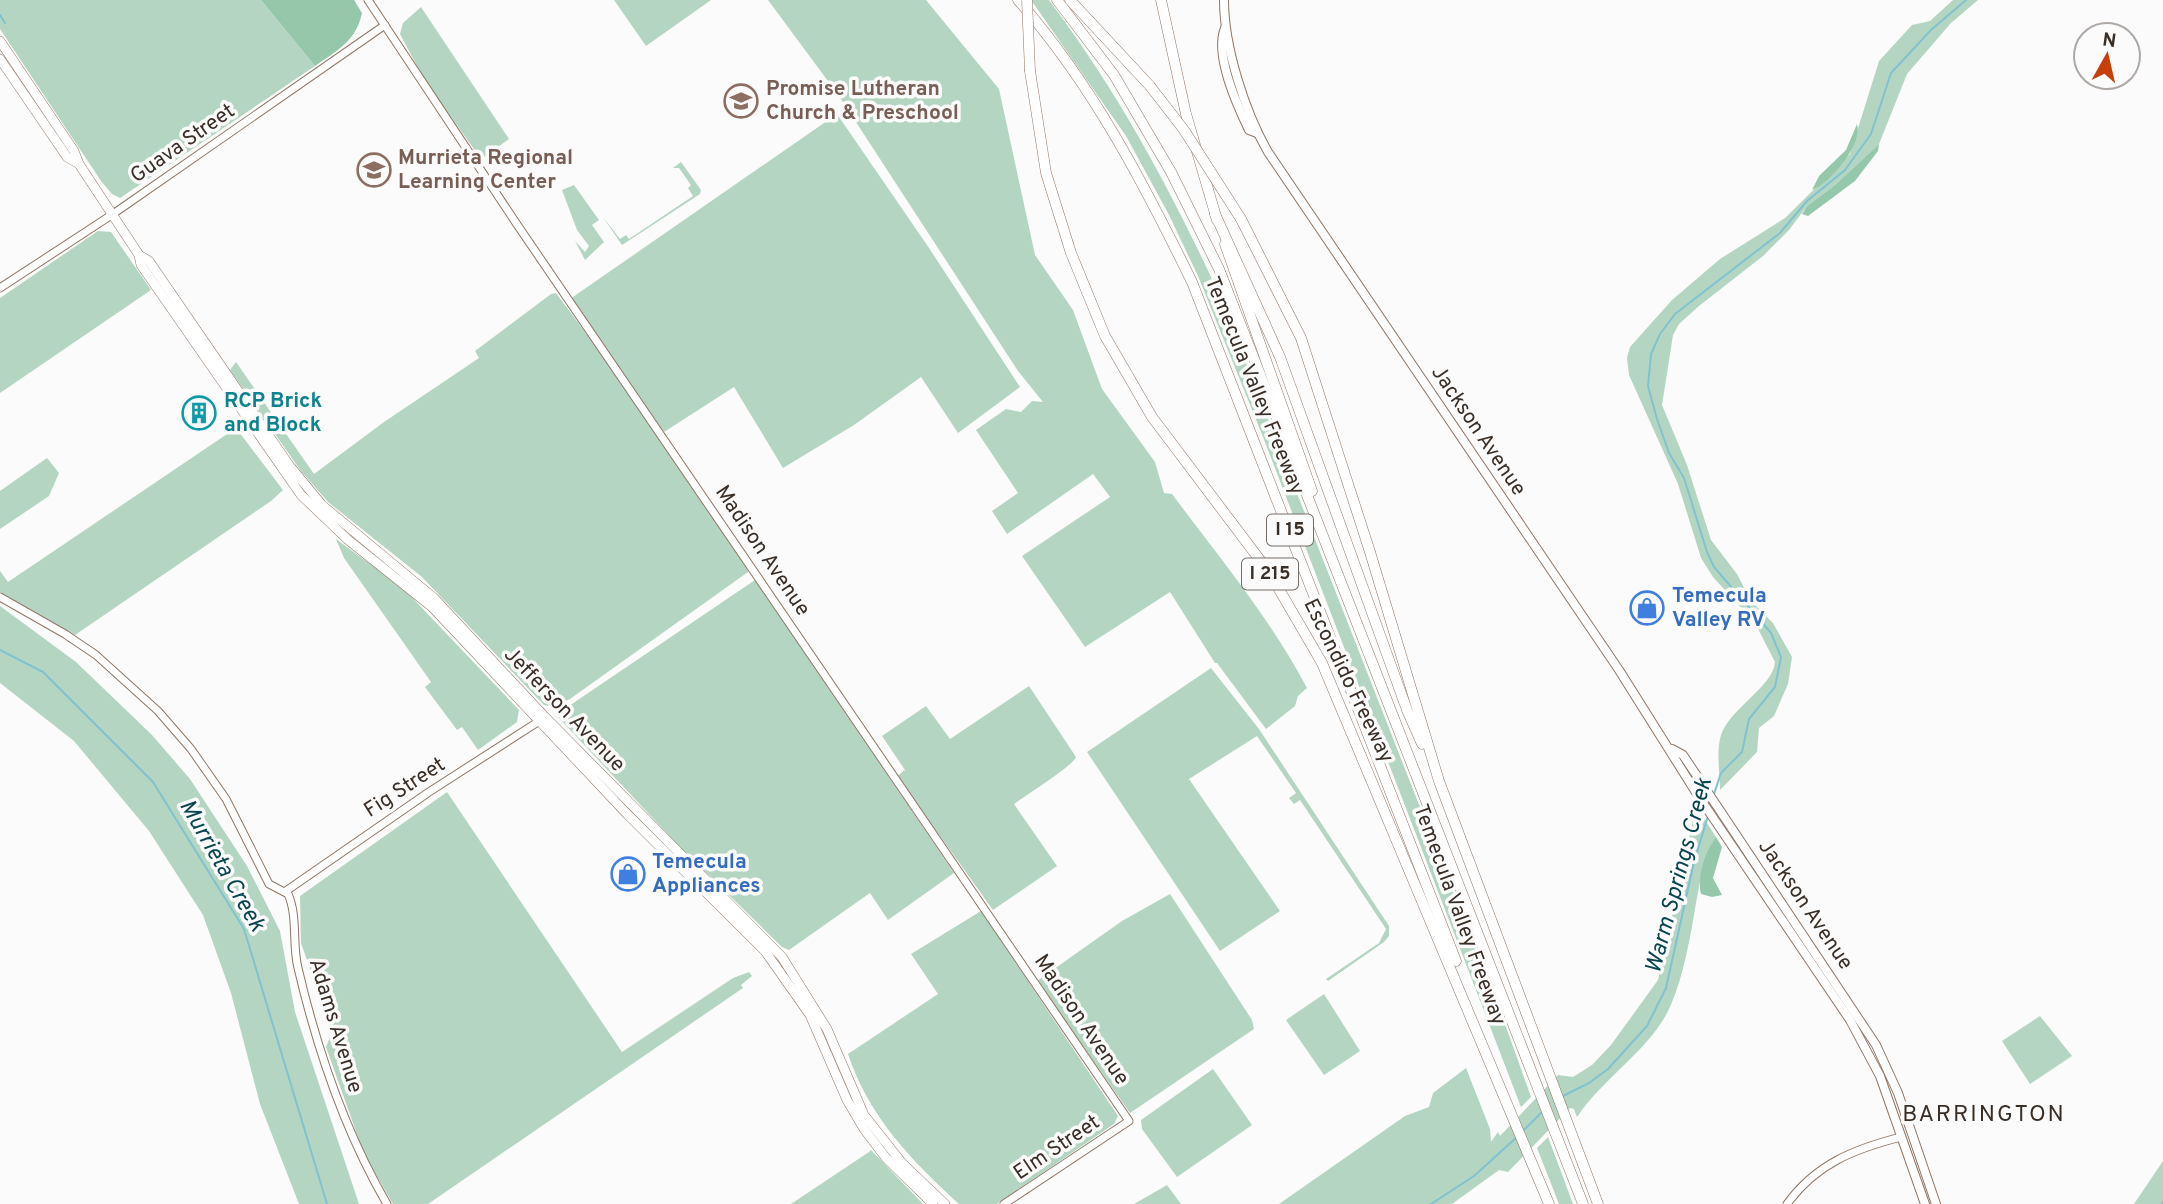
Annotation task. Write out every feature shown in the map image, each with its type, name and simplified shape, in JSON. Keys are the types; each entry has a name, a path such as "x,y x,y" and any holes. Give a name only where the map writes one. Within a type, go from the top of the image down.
{"highway":[{"name":"Temecula Valley Freeway","path":"1018,0 1043,28 1092,96 1144,185 1192,282 1424,873 1503,1090"},
{"name":"Escondido Freeway","path":"1027,0 1030,71 1046,173 1071,253 1105,336 1164,435 1281,591 1322,663 1549,1204"},
{"name":"Temecula Valley Freeway","path":"1057,0 1114,75 1171,172 1209,250 1337,572"},
{"path":"1070,0 1150,86 1184,130 1241,219 1301,338 1370,552 1439,781"},
{"path":"1161,0 1186,114 1215,214 1301,456 1337,572"},
{"path":"1215,214 1280,357 1407,710 1439,781 1598,1204"},
{"name":"Escondido Freeway","path":"1337,572 1583,1204"}],"main road":[{"name":"Jackson Avenue","path":"1224,0 1225,28 1257,133 1672,749 1683,755 1702,792 1854,1018"},
{"name":"Jackson Avenue","path":"1225,28 1221,38 1223,52 1239,108 1249,130 1257,133"},
{"name":"Jefferson Avenue","path":"0,41 74,151 79,164 139,255 149,261 307,488 340,521 435,598 653,841 765,951 786,976 810,1015 847,1100 886,1158 933,1204"},
{"path":"1223,52 1229,59 1240,99 1248,105"},
{"name":"Jefferson Avenue","path":"0,59 67,157 79,164"},
{"name":"Jefferson Avenue","path":"542,719 782,957 827,1028 847,1080 876,1132 902,1163 945,1204"},
{"path":"653,841 661,842 692,866"},
{"path":"1854,1018 1880,1076 1925,1204"},
{"path":"1854,1018 1895,1086 1936,1204"},
{"path":"847,1100 853,1102 876,1132"}],"street":[{"name":"Madison Avenue","path":"368,0 516,223 1129,1121"},
{"name":"Guava Street","path":"0,288 113,214 385,25"},
{"path":"0,597 87,649 158,711 191,750 226,799 269,884 286,891"},
{"name":"Fig Street","path":"286,891 429,792 542,719"},
{"name":"Adams Avenue","path":"286,891 292,908 297,965 327,1068 354,1139 387,1204"},
{"name":"Elm Street","path":"1004,1204 1129,1121"},
{"path":"1787,1204 1806,1180 1828,1163 1860,1149 1901,1137"}],"green space":[{"path":"0,0 261,0 315,66 120,198 112,194 101,181 0,29"},
{"path":"261,0 354,0 362,13 351,38 315,66"},
{"path":"614,0 711,0 646,46"},
{"path":"768,0 926,0 999,89 1035,255 1073,310 1102,389 1155,462 1164,493 1172,494 1243,588 1293,662 1307,688 1298,696 1295,706 1266,729 1215,663 1170,592 1085,647 1022,556 1110,497 1093,474 1007,534 992,511 1018,493 976,430 1006,409 1021,412 1032,401 1043,402 1018,371 839,96"},
{"path":"1031,0 1049,0 1098,70 1142,142 1219,294 1506,1027 1531,1097 1521,1107 1263,437 1198,276 1168,213 1126,136"},
{"path":"1953,0 1978,0 1951,23 1907,74 1879,144 1835,185 1807,206 1789,230 1763,256 1679,324 1673,335 1662,405 1687,465 1711,540 1737,574 1751,601 1773,623 1792,657 1788,684 1774,716 1759,728 1757,752 1720,790 1718,755 1721,735 1733,716 1767,680 1775,662 1755,623 1713,577 1701,558 1678,484 1629,375 1627,358 1630,347 1672,300 1720,259 1785,218 1850,154 1879,61 1912,25 1930,21"},
{"path":"421,7 509,139 481,159 424,79 400,34 403,23"},
{"path":"837,114 1020,387 958,433 921,377 854,425 783,468 734,387 664,432 570,299"},
{"path":"1857,124 1858,133 1850,152 1836,172 1812,190 1819,176 1846,150"},
{"path":"1879,144 1878,151 1855,181 1808,216 1802,214 1807,206 1835,185"},
{"path":"681,162 701,190 700,194 622,245 603,217 620,239 626,235 629,239 693,196 688,188 691,185 679,168 673,168"},
{"path":"574,185 599,220 592,225 604,242 585,260 575,241 585,252 589,246 577,230 562,190"},
{"path":"98,231 111,232 151,290 0,393 0,298"},
{"path":"556,293 608,363 747,566 748,572 570,699 553,707 544,705 422,577 328,502 301,471 230,370 236,362 314,474 384,422 479,358 475,351"},
{"path":"236,428 283,490 271,501 75,635 0,592 0,571 8,582"},
{"path":"47,458 59,473 49,496 0,529 0,491"},
{"path":"336,539 404,589 519,710 517,722 478,750 462,727 457,730 425,687 431,682 344,558"},
{"path":"755,580 954,873 888,920 870,893 789,950 782,947 678,845 558,717 566,708"},
{"path":"0,606 76,662 152,735 190,779 247,866 280,931 295,1012 359,1204 299,1204 260,1104 231,993 203,915 149,831 74,741 0,683"},
{"path":"1211,668 1259,729 1389,926 1389,936 1384,942 1328,981 1326,979 1379,943 1386,929 1300,800 1294,804 1289,798 1296,793 1257,736 1189,779 1280,911 1220,951 1087,752"},
{"path":"1029,686 1076,757 1014,804 1057,866 993,910 897,776 905,770 882,736 926,706 950,739"},
{"path":"447,792 622,1052 733,978 749,972 752,976 741,985 743,988 428,1204 393,1204 364,1154 326,1047 332,1032 301,943 300,896"},
{"path":"1696,806 1716,837 1703,869 1686,956 1675,995 1662,1022 1651,1036 1577,1117 1574,1109 1570,1108 1508,1172 1499,1170 1452,1204 1279,1204 1405,1116 1429,1107 1433,1093 1466,1068 1490,1129 1491,1142 1498,1132 1500,1136 1558,1075 1573,1077 1592,1065 1611,1045 1658,980"},
{"path":"1716,837 1722,847 1713,878 1722,895 1712,897 1701,894 1700,880 1705,857"},
{"path":"1170,894 1252,1020 1254,1029 1130,1113 1037,981 1122,921"},
{"path":"981,911 1118,1116 1114,1124 997,1204 959,1204 924,1171 893,1136 867,1098 848,1054 938,994 911,954"},
{"path":"1324,994 1360,1051 1324,1075 1286,1020"},
{"path":"2040,1016 2072,1056 2030,1084 2002,1041"},
{"path":"1213,1069 1252,1125 1177,1177 1142,1129 1141,1120"},
{"path":"1548,1137 1573,1204 1559,1204 1537,1148"},
{"path":"871,1150 923,1204 791,1204 869,1152"},
{"path":"2163,1161 2163,1204 2134,1204"},
{"path":"1167,1185 1181,1204 1134,1204"}],"waterway":[{"name":"Warm Springs Creek","path":"1714,794 1721,773 1742,752 1749,719 1775,687 1781,657 1771,633 1714,567 1707,552 1684,478 1669,453 1657,419 1648,386 1651,354 1660,334 1675,314 1780,233 1807,201 1845,170 1871,134 1891,73 1931,30 1966,0"},
{"path":"0,15 5,23"},
{"name":"Murrieta Creek","path":"0,650 43,672 153,782 244,929 327,1204"},
{"name":"Warm Springs Creek","path":"1563,1096 1589,1083 1608,1069 1647,1026 1666,988 1694,862 1708,816"},
{"name":"Warm Springs Creek","path":"1524,1130 1542,1112"},
{"name":"Warm Springs Creek","path":"1431,1204 1474,1176 1517,1137"}],"place":[{"name":"Promise Lutheran Church & Preschool","path":"741,101"},
{"name":"Murrieta Regional Learning Center","path":"374,170"},
{"name":"RCP Brick and Block","path":"199,413"},
{"name":"Temecula Valley RV","path":"1647,608"},
{"name":"Temecula Appliances","path":"628,874"}],"district":[{"name":"BARRINGTON","path":"1984,1115"}]}
